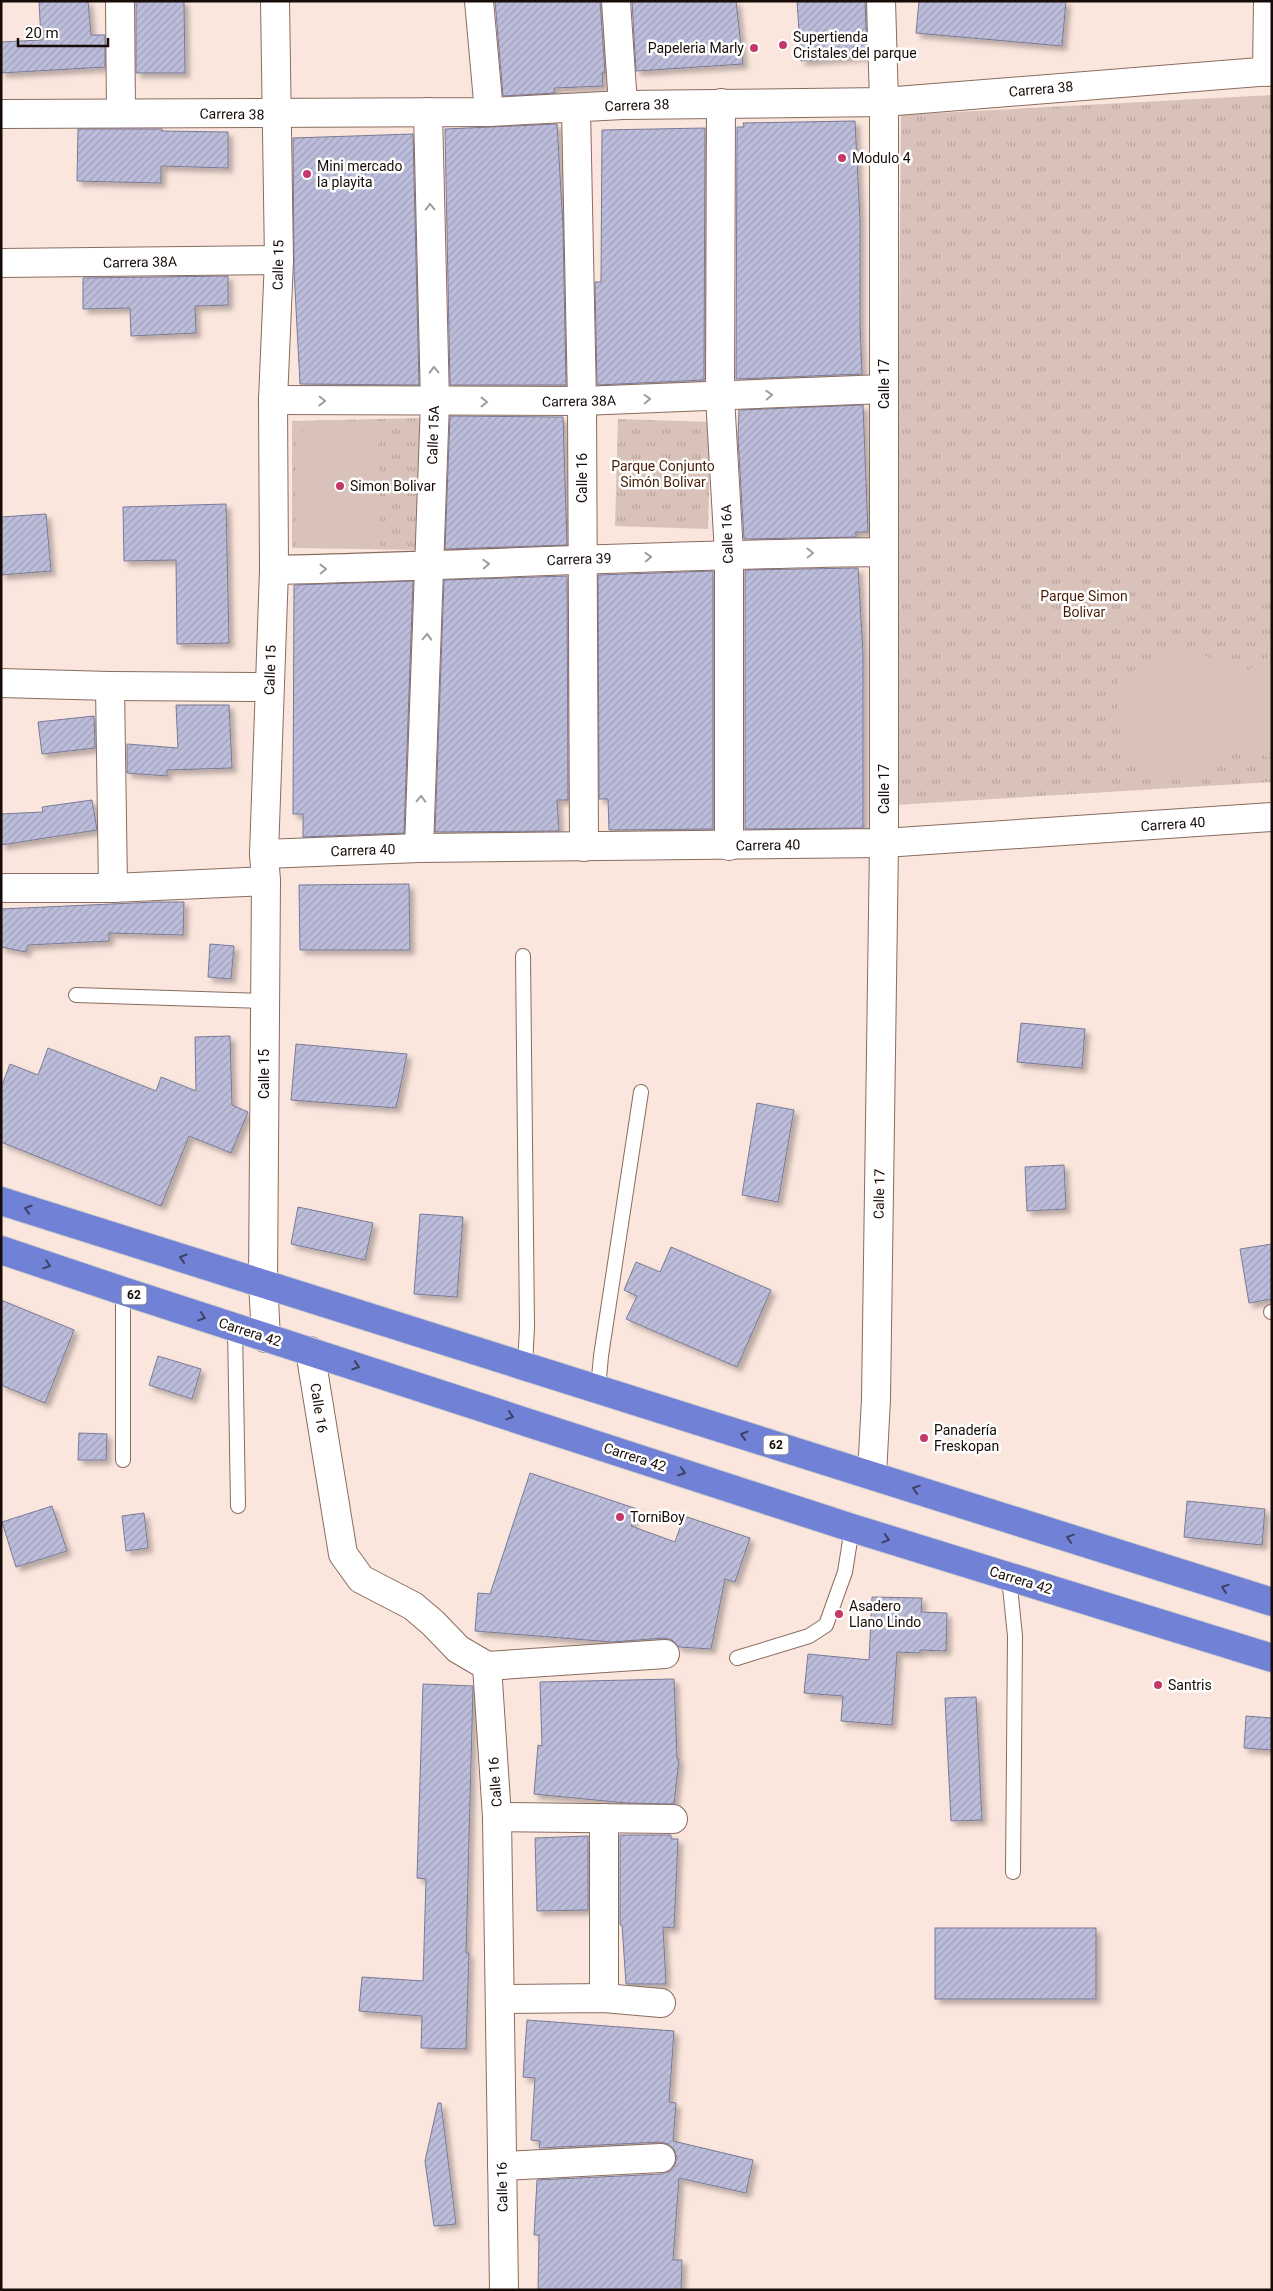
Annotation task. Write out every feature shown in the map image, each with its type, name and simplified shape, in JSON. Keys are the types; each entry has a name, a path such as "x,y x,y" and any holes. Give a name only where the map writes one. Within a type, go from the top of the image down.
{"highway":[{"name":"62","path":"1,1201 263,1282 1272,1602"},
{"name":"Carrera 42","path":"1,1250 852,1528 1272,1658"}],"street":[{"path":"120,1 121,112"},
{"name":"Calle 15","path":"266,1338 263,1282 266,881 264,854 274,570 273,400 278,260 275,1"},
{"path":"479,1 489,112"},
{"path":"616,1 623,105"},
{"name":"Calle 17","path":"872,1475 876,1399 884,843 884,102 881,1"},
{"path":"1268,1 1270,72"},
{"name":"Carrera 38","path":"1,114 121,112 277,114 489,112 623,105 884,102 1270,72"},
{"name":"Calle 16A","path":"721,103 720,397 729,554 729,846"},
{"name":"Calle 16","path":"576,108 582,401 584,847"},
{"name":"Calle 15A","path":"419,848 430,566 434,402 428,112"},
{"name":"Carrera 38A","path":"1,263 278,260"},
{"name":"Carrera 38A","path":"273,400 582,401 884,389"},
{"name":"Carrera 39","path":"274,570 729,554 884,552"},
{"path":"1,682 110,686 269,687"},
{"path":"110,686 113,888"},
{"name":"Carrera 40","path":"264,854 419,848 884,843 1272,817"},
{"path":"1,888 113,888 266,881"},
{"name":"Calle 16","path":"310,1351 343,1554 361,1579 412,1606 433,1623 458,1649 487,1666 497,1817 504,2290"},
{"path":"487,1666 665,1654"},
{"path":"497,1817 673,1819"},
{"path":"604,1818 604,1998"},
{"path":"500,1999 604,1998 661,2002"},
{"path":"502,2166 661,2158"}],"lane":[{"path":"523,956 527,1317 525,1366"},
{"path":"76,995 265,1000"},
{"path":"598,1389 601,1356 641,1092"},
{"path":"123,1291 123,1460"},
{"path":"235,1327 238,1506"},
{"path":"737,1658 809,1636 826,1625 845,1572 852,1528"},
{"path":"1010,1577 1015,1636 1013,1872"}],"green space":[{"name":"Parque Simon Bolivar","path":"1272,95 1272,782 895,805 901,115"},
{"path":"421,418 421,550 292,548 292,421"},
{"name":"Parque Conjunto Simón Bolivar","path":"618,419 711,422 708,529 615,526"},
{"name":"Simon Bolivar","path":"303,425 378,425 380,547 301,546"},
{"path":"1177,641 1241,674 1245,744 1188,784 1122,755 1117,682"},
{"path":"1272,654 1272,759 1246,748 1241,675"}],"building":[{"path":"39,1 88,1 91,35 105,35 105,67 1,73 1,42 41,40"},
{"path":"136,1 184,1 185,73 136,73"},
{"path":"495,1 600,1 605,73 602,73 603,86 554,88 555,93 503,96"},
{"path":"632,1 736,1 743,64 636,71"},
{"path":"797,1 865,1 867,56 801,61"},
{"path":"919,1 1066,1 1062,46 916,33"},
{"path":"855,121 860,220 862,374 736,379 737,127 744,127 743,123"},
{"path":"557,124 563,226 566,385 450,385 445,129"},
{"path":"705,128 704,380 597,385 595,282 601,282 602,130"},
{"path":"78,129 162,129 162,131 228,132 228,168 161,166 161,183 77,181"},
{"path":"413,134 419,385 300,384 294,270 293,138"},
{"path":"228,276 228,305 195,306 196,333 131,336 130,308 83,309 83,278"},
{"path":"863,405 868,532 856,532 856,537 744,539 738,437 739,410"},
{"path":"450,416 563,417 567,545 445,549"},
{"path":"226,504 229,643 177,644 176,560 124,561 123,507"},
{"path":"46,514 51,571 1,575 1,517"},
{"path":"858,568 863,653 863,828 745,829 745,570"},
{"path":"713,571 713,829 609,830 608,799 599,799 598,575"},
{"path":"567,576 568,800 557,800 559,831 435,832 444,580"},
{"path":"413,581 404,833 303,837 303,814 293,814 294,585"},
{"path":"176,705 229,705 232,768 167,770 167,776 127,773 127,744 178,748"},
{"path":"94,716 95,748 42,754 38,722"},
{"path":"92,800 97,830 1,845 1,814 43,812 42,807"},
{"path":"409,884 410,950 300,950 299,885"},
{"path":"184,902 183,935 109,933 109,941 28,945 26,952 1,947 1,909"},
{"path":"210,944 234,946 231,979 208,977"},
{"path":"1021,1023 1085,1029 1082,1068 1017,1062"},
{"path":"230,1036 232,1105 248,1112 231,1153 189,1136 161,1206 1,1142 1,1088 10,1064 38,1075 48,1048 156,1091 161,1077 196,1091 195,1037"},
{"path":"296,1044 407,1054 396,1108 291,1100"},
{"path":"757,1103 794,1110 778,1202 742,1195"},
{"path":"1064,1165 1066,1209 1027,1211 1025,1167"},
{"path":"298,1207 373,1223 365,1260 291,1244"},
{"path":"420,1214 463,1217 457,1297 414,1294"},
{"path":"1272,1244 1272,1299 1249,1303 1240,1249"},
{"path":"671,1247 771,1290 737,1367 626,1319 637,1296 624,1290 636,1262 660,1272"},
{"path":"1,1300 74,1330 45,1403 1,1385"},
{"path":"158,1356 201,1369 192,1399 149,1385"},
{"path":"79,1433 107,1434 106,1460 78,1460"},
{"path":"530,1473 637,1509 631,1526 675,1542 684,1516 750,1538 735,1582 725,1579 711,1649 679,1647 672,1640 664,1638 612,1642 475,1631 478,1593 490,1594"},
{"path":"1187,1501 1265,1509 1262,1545 1184,1537"},
{"path":"52,1506 67,1551 16,1567 2,1522"},
{"path":"144,1513 148,1548 126,1551 122,1516"},
{"path":"872,1597 922,1598 921,1612 947,1613 946,1651 920,1650 920,1653 897,1652 892,1725 841,1721 843,1696 804,1693 808,1654 869,1660"},
{"path":"674,1679 677,1759 679,1759 674,1804 626,1803 534,1794 538,1745 542,1746 540,1682"},
{"path":"423,1684 473,1686 466,1953 469,1953 466,2049 421,2048 422,2016 359,2011 362,1977 423,1981 426,1879 417,1878"},
{"path":"976,1697 982,1820 951,1821 945,1698"},
{"path":"1246,1716 1272,1718 1272,1750 1244,1748"},
{"path":"620,1835 671,1835 671,1839 678,1839 674,1928 663,1927 666,1984 626,1984 622,1925 620,1925"},
{"path":"588,1836 588,1910 537,1911 535,1838"},
{"path":"935,1928 1096,1928 1096,1999 935,1999"},
{"path":"527,2020 674,2031 669,2102 676,2103 673,2141 753,2160 746,2193 679,2178 673,2260 682,2260 681,2290 538,2290 539,2235 534,2235 537,2180 662,2174 670,2171 675,2165 677,2158 674,2149 668,2144 660,2142 539,2148 540,2141 531,2140 535,2078 523,2077"},
{"path":"438,2103 441,2103 456,2224 434,2226 425,2161"}],"place":[{"name":"Supertienda Cristales del parque","path":"783,45"},
{"name":"Papeleria Marly","path":"754,48"},
{"name":"Modulo 4","path":"842,158"},
{"name":"Mini mercado la playita","path":"307,174"},
{"name":"Simon Bolivar","path":"340,486"},
{"name":"Panadería Freskopan","path":"924,1438"},
{"name":"TorniBoy","path":"620,1517"},
{"name":"Asadero Llano Lindo","path":"839,1614"},
{"name":"Santris","path":"1158,1685"}]}
